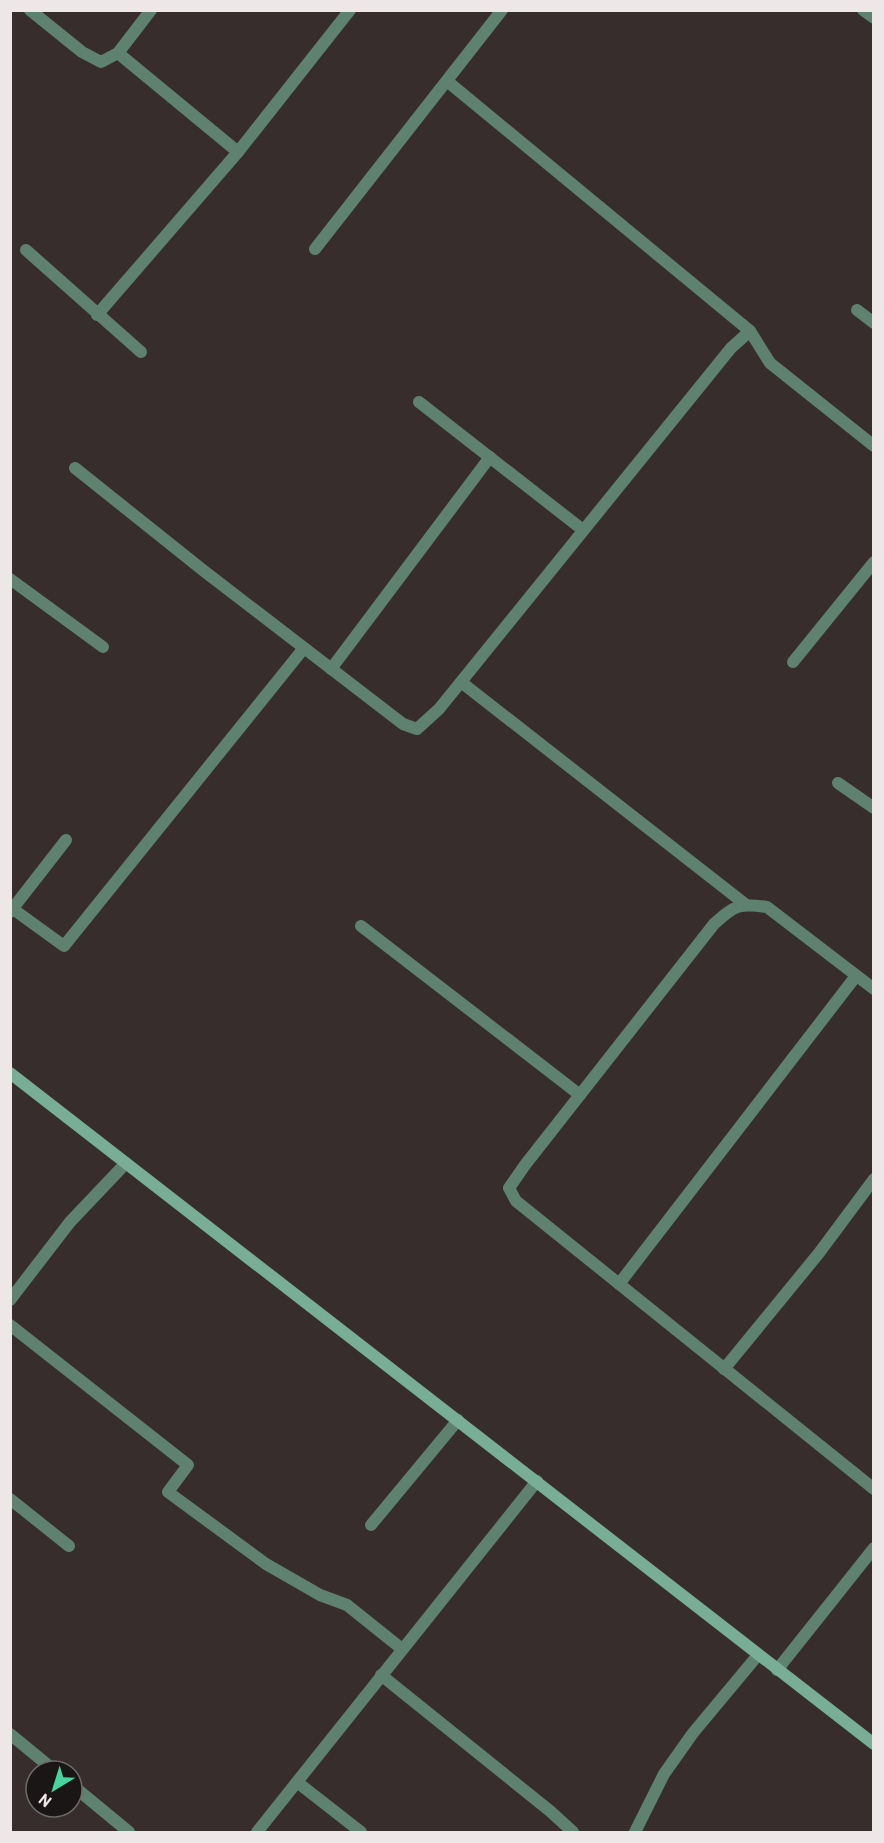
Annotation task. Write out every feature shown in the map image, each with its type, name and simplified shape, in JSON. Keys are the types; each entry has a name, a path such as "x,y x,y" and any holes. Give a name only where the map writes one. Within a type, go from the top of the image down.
{"street":[{"path":"30,10 82,52 101,62 117,52 151,10"},
{"path":"97,315 238,152 350,10"},
{"path":"315,249 502,10"},
{"path":"863,10 873,18"},
{"path":"117,52 238,152"},
{"path":"447,81 750,331 770,363 873,446"},
{"path":"26,250 141,352"},
{"path":"857,310 873,323"},
{"path":"75,468 402,724 417,729 439,709 731,348 750,331"},
{"path":"420,402 583,530"},
{"path":"331,669 490,457"},
{"path":"793,662 873,562"},
{"path":"10,579 103,647"},
{"path":"66,840 12,910 64,946 304,648"},
{"path":"461,682 746,904"},
{"path":"838,783 873,808"},
{"path":"873,989 767,907 746,904 729,910 714,924 509,1188 516,1201 873,1489"},
{"path":"361,926 580,1095"},
{"path":"618,1284 856,976"},
{"path":"10,1072 873,1744"},
{"path":"10,1300 70,1222 126,1162"},
{"path":"724,1368 819,1253 873,1179"},
{"path":"10,1325 188,1465 168,1492 267,1564 320,1594 347,1605 402,1648"},
{"path":"371,1525 458,1420"},
{"path":"257,1833 537,1481"},
{"path":"10,1499 69,1546"},
{"path":"777,1670 873,1548"},
{"path":"635,1833 664,1774 693,1733 758,1655"},
{"path":"381,1675 550,1811 573,1833"},
{"path":"10,1734 40,1759"},
{"path":"297,1782 361,1833"},
{"path":"84,1795 129,1833"}]}
